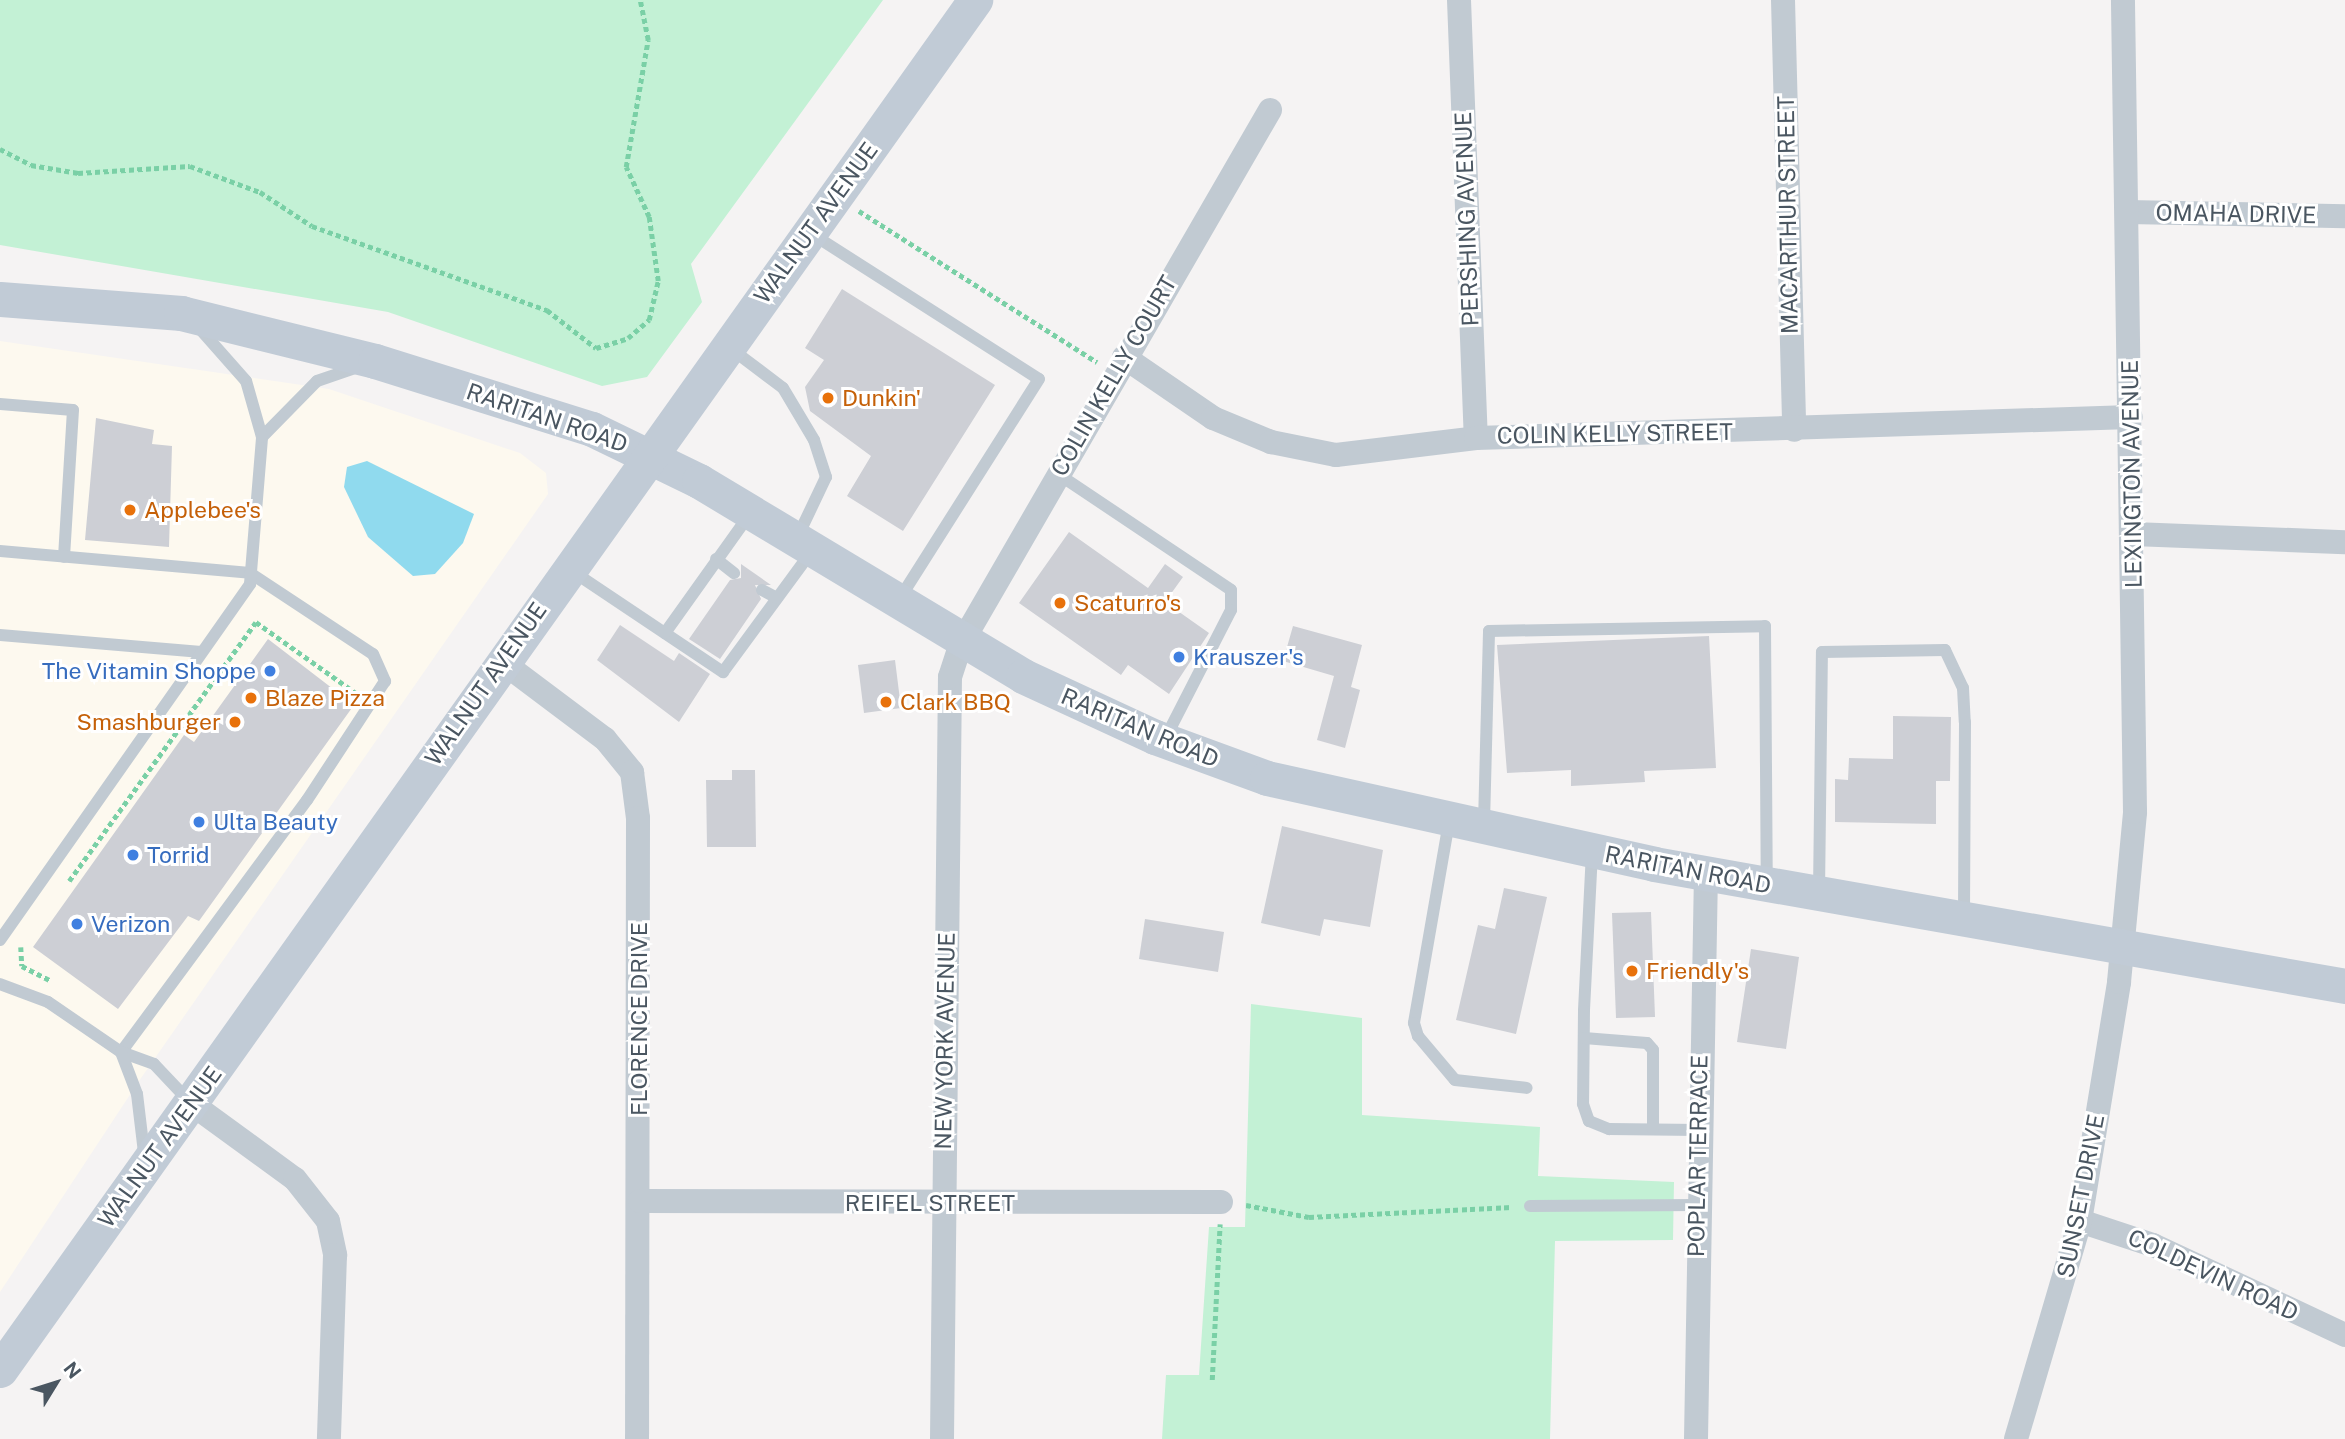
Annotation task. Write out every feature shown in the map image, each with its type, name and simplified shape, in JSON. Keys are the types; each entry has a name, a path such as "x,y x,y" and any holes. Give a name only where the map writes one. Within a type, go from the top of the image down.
{"main road":[{"name":"WALNUT AVENUE","path":"0,1370 192,1104 501,661 975,0"},
{"name":"RARITAN ROAD","path":"0,299 181,313 374,361 582,426 650,454 751,513 961,644 1164,741 1267,778 1449,822 1706,874 2345,986"}],"street":[{"name":"PERSHING AVENUE","path":"1459,0 1476,438"},
{"name":"MACARTHUR STREET","path":"1783,0 1794,430"},
{"name":"LEXINGTON AVENUE","path":"2123,0 2133,534 2135,812 2123,948"},
{"name":"COLIN KELLY COURT","path":"961,644 1119,365 1270,110"},
{"name":"OMAHA DRIVE","path":"2127,212 2345,216"},
{"name":"COLIN KELLY STREET","path":"1119,365 1213,418 1272,442 1336,455 1476,438 1794,430 2131,417"},
{"path":"2133,534 2345,542"},
{"name":"NEW YORK AVENUE","path":"943,1439 948,696 961,644"},
{"name":"FLORENCE DRIVE","path":"501,661 605,739 632,772 638,818 640,1201 637,1439"},
{"name":"POPLAR TERRACE","path":"1696,1439 1699,1130 1706,874"},
{"name":"SUNSET DRIVE","path":"2016,1439 2080,1221 2123,948"},
{"path":"192,1104 295,1179 328,1221 335,1255 329,1439"},
{"name":"REIFEL STREET","path":"640,1201 943,1204 1221,1202"},
{"name":"COLDEVIN ROAD","path":"2080,1221 2153,1245 2345,1335"}],"lane":[{"path":"809,232 1039,379 896,604"},
{"path":"0,940 250,584 262,437 246,381 181,313"},
{"path":"568,568 723,672 777,598 804,546 826,477 814,440 777,381 727,346"},
{"path":"262,437 317,381 374,361"},
{"path":"0,404 73,410 64,556"},
{"path":"1058,474 1231,590 1231,610 1164,741"},
{"path":"665,633 751,513"},
{"path":"0,551 250,573 373,653 385,681 372,705 121,1052"},
{"path":"716,559 734,573"},
{"path":"762,590 777,598"},
{"path":"1484,829 1489,631 1765,626 1767,885"},
{"path":"0,635 201,652"},
{"path":"1819,894 1822,652 1945,650 1963,688 1964,920"},
{"path":"1449,822 1414,1023 1418,1036 1455,1080 1527,1088"},
{"path":"1592,851 1584,1038 1589,1121 1609,1129 1699,1130"},
{"path":"0,984 48,1002 121,1052 154,1064 192,1104"},
{"path":"1584,1038 1647,1043 1653,1050 1653,1129"},
{"path":"121,1052 141,1110 143,1170"},
{"path":"1530,1206 1698,1205"}],"path":[{"path":"0,149 31,164 78,173 190,166 260,192 312,226 547,310 596,348 628,338 649,320 658,281 649,217 626,167 648,40 640,0"},
{"path":"835,196 1119,365"},
{"path":"64,888 256,622 372,705"},
{"path":"23,943 22,966 56,982"},
{"path":"1212,1380 1221,1202 1309,1217 1530,1206"}],"shaded area":[{"path":"0,341 329,389 520,453 546,473 548,494 139,1081 0,1292"}],"green space":[{"path":"0,0 883,0 691,264 702,302 647,377 602,386 388,312 0,245"},
{"path":"1251,1004 1362,1018 1362,1115 1540,1127 1538,1176 1674,1182 1673,1240 1555,1241 1550,1439 1162,1439 1166,1375 1199,1375 1209,1227 1245,1227"}],"water":[{"path":"367,461 474,514 463,543 435,574 413,576 368,537 344,487 347,467"}],"building":[{"path":"842,289 995,385 903,531 847,496 871,456 810,411 805,387 824,360 805,348"},
{"name":"Applebee's","path":"96,418 154,430 152,444 172,446 169,547 85,540"},
{"path":"1069,532 1148,588 1165,564 1183,577 1165,602 1209,633 1169,694 1128,665 1121,675 1019,603"},
{"path":"741,564 771,585 755,585 761,599 720,659 689,639 730,580 741,578"},
{"path":"620,625 674,661 679,653 710,674 679,722 597,660"},
{"path":"1293,626 1362,645 1351,687 1360,690 1345,748 1317,740 1334,676 1283,661"},
{"path":"1709,636 1716,768 1644,771 1645,782 1571,786 1571,770 1507,773 1497,645"},
{"path":"268,639 354,705 199,921 188,916 118,1009 33,947 184,735 194,742"},
{"path":"895,660 901,708 864,713 858,665"},
{"path":"1893,716 1951,717 1950,781 1936,781 1936,824 1835,822 1835,779 1848,780 1849,758 1893,759"},
{"path":"732,770 755,770 756,847 707,847 706,780 732,780"},
{"path":"1282,826 1383,850 1370,927 1324,919 1320,936 1261,923"},
{"path":"1504,888 1547,897 1516,1034 1456,1020 1478,925 1495,929"},
{"path":"1651,912 1655,1017 1616,1018 1612,913"},
{"path":"1145,919 1224,932 1218,972 1139,959"},
{"path":"1751,949 1799,957 1786,1049 1737,1042"}],"place":[{"name":"Dunkin'","path":"828,398"},
{"name":"Applebee's","path":"130,510"},
{"name":"Scaturro's","path":"1060,603"},
{"name":"Krauszer's","path":"1179,657"},
{"name":"The Vitamin Shoppe","path":"270,671"},
{"name":"Blaze Pizza","path":"251,698"},
{"name":"Clark BBQ","path":"886,702"},
{"name":"Smashburger","path":"235,722"},
{"name":"Ulta Beauty","path":"199,822"},
{"name":"Torrid","path":"133,855"},
{"name":"Verizon","path":"77,924"},
{"name":"Friendly's","path":"1632,971"}]}
